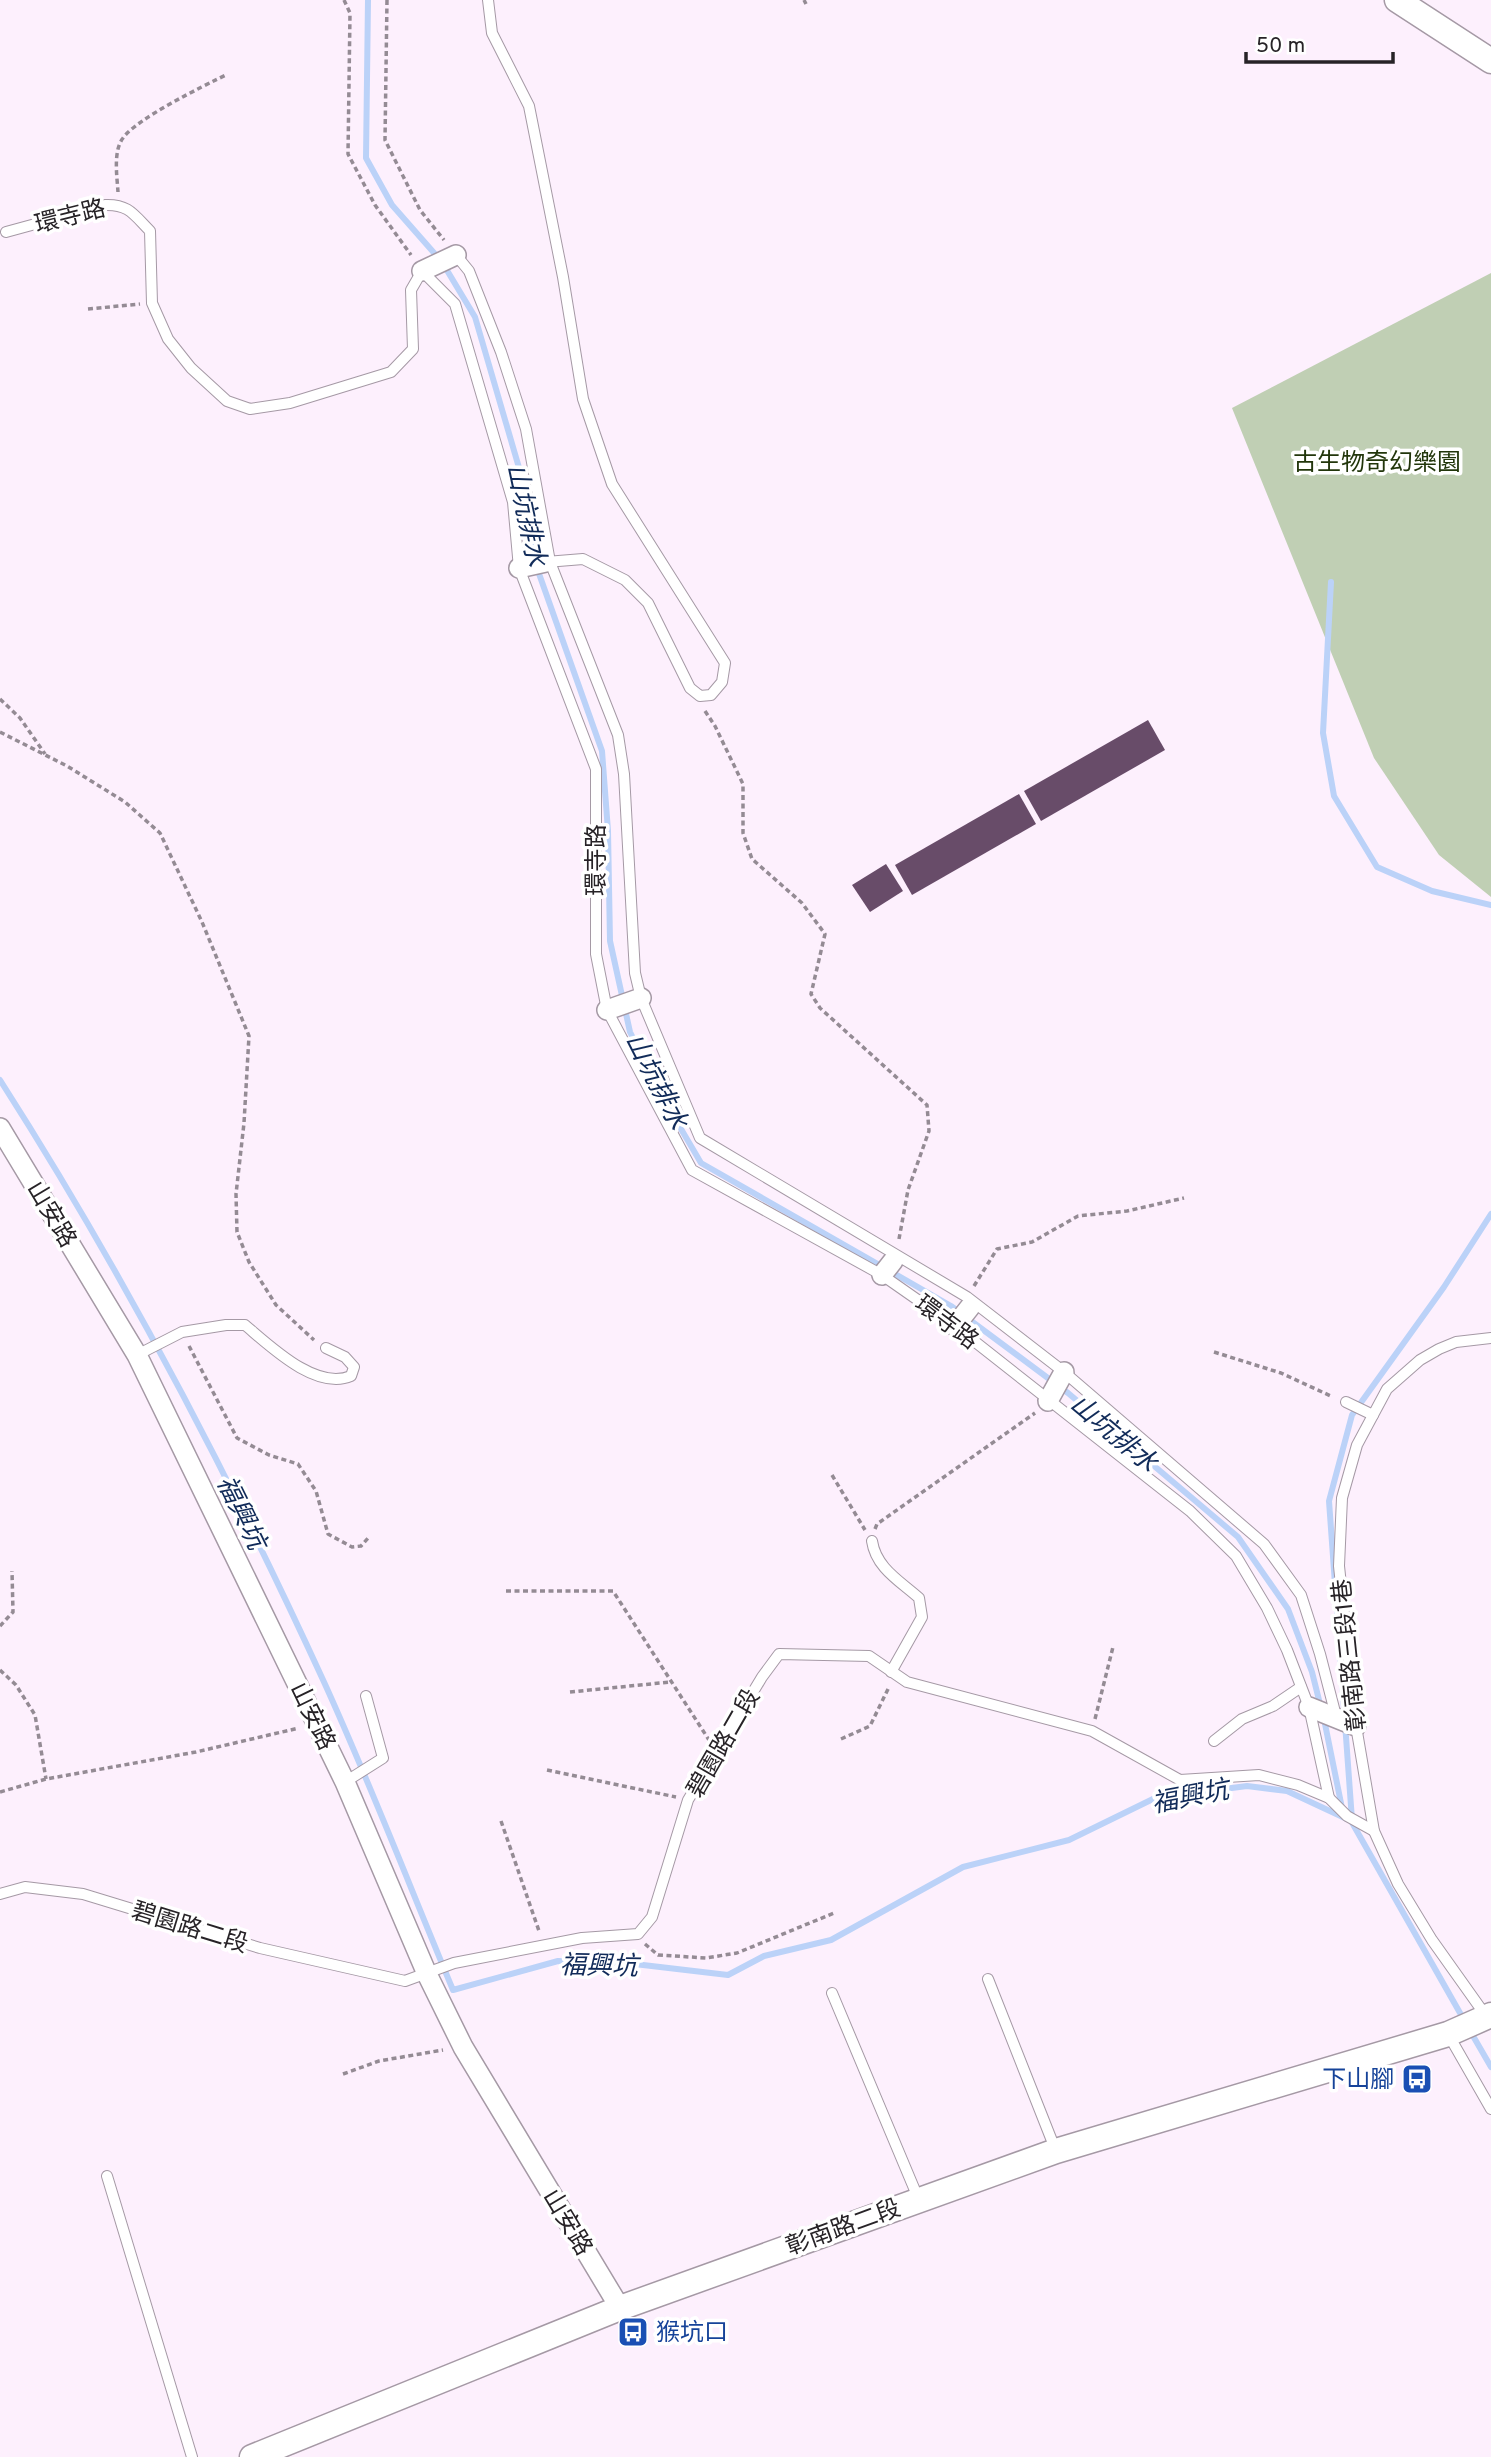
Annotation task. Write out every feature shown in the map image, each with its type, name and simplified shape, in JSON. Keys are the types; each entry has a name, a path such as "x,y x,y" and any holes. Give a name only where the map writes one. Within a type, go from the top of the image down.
{"street":[{"path":"1397,0 1491,61"},
{"name":"山安路","path":"0,1128 137,1355 345,1782 427,1974 463,2047 620,2308"},
{"path":"1309,1707 1356,1726"},
{"name":"彰南路二段","path":"252,2457 620,2308 1056,2151 1448,2034 1489,2016"}],"lane":[{"path":"488,0 492,33 529,106 563,277 583,399 612,484 725,663 722,682 711,695 700,696 690,688 648,603 625,580 583,559 536,565"},
{"name":"環寺路","path":"6,232 105,205 127,208 150,231 152,303 168,339 191,368 227,401 250,409 290,402 391,372 413,349 411,290 440,263"},
{"name":"環寺路","path":"440,263 455,304 513,502 536,565 596,769 596,954 622,1005 700,1138 889,1266 963,1312 1264,1544 1301,1595 1336,1717"},
{"name":"環寺路","path":"440,263 469,271 501,352 526,429 536,565 618,735 624,774 635,973 622,1005 691,1170 889,1266 963,1312 1057,1384 1236,1556 1267,1608 1309,1707 1329,1798"},
{"path":"137,1355 182,1332 245,1325 291,1363 319,1375 343,1380 351,1376 354,1367 345,1357 326,1348"},
{"name":"彰南路三段1巷","path":"1489,2016 1432,1940 1398,1884 1374,1831 1356,1726 1339,1566 1342,1498 1357,1445 1387,1389 1420,1360 1456,1342 1491,1338"},
{"path":"1346,1402 1373,1415"},
{"path":"872,1541 873,1552 887,1572 919,1598 922,1617 891,1672"},
{"name":"碧園路二段","path":"0,1894 25,1887 83,1894 260,1948 405,1981 454,1963 582,1938 638,1934 652,1917 688,1800 762,1677 779,1654 869,1656 907,1682 1092,1731 1180,1780 1259,1775 1298,1785 1329,1798 1347,1816 1374,1831"},
{"path":"1214,1741 1242,1719 1273,1706 1301,1688"},
{"path":"345,1782 383,1758 366,1696"},
{"path":"988,1979 1056,2151"},
{"path":"832,1993 919,2200"},
{"path":"1448,2034 1491,2109"},
{"path":"107,2176 192,2457"}],"path":[{"path":"344,0 350,13 348,154 374,205 440,263"},
{"path":"387,0 385,140 420,210 440,263"},
{"path":"118,205 117,159 122,138 190,92 226,75"},
{"path":"88,309 152,303"},
{"path":"690,688 715,726 743,784 743,834 752,859 802,904 825,934 811,994 820,1008 927,1105 929,1131 908,1191 889,1266"},
{"path":"0,699 20,718 47,756"},
{"path":"0,733 47,756 125,802 160,833 249,1036 244,1123 236,1194 237,1231 249,1262 276,1304 310,1338 326,1348"},
{"path":"963,1312 997,1250 1032,1242 1078,1216 1127,1210 1184,1198"},
{"path":"182,1332 237,1438 269,1455 298,1464 316,1491 328,1535 352,1547 361,1546 369,1537"},
{"path":"1214,1352 1281,1373 1346,1402"},
{"path":"872,1541 877,1524 1038,1411 1057,1384"},
{"path":"832,1475 872,1541"},
{"path":"0,1626 13,1612 12,1570"},
{"path":"506,1591 613,1591 670,1682 704,1729 716,1753"},
{"path":"1092,1731 1113,1647"},
{"path":"0,1670 16,1685 34,1715 46,1779"},
{"path":"841,1739 870,1726 889,1687 891,1672"},
{"path":"570,1692 670,1682"},
{"path":"0,1792 46,1779 196,1752 316,1723"},
{"path":"547,1770 688,1800"},
{"path":"501,1821 544,1946"},
{"path":"638,1934 649,1949 658,1955 706,1958 737,1954 834,1913"},
{"path":"343,2074 379,2062 463,2047"}],"green space":[{"name":"古生物奇幻樂園","path":"1491,273 1491,897 1439,855 1374,758 1232,408"}],"building":[{"path":"1148,720 1165,750 1041,821 1024,791"},
{"path":"1019,794 1036,824 912,895 895,865"},
{"path":"886,864 903,891 870,912 852,885"}],"waterway":[{"name":"山坑排水","path":"368,0 366,158 392,205 442,262 475,317 529,502 532,554 602,751 608,831 610,941 630,1032 664,1100 701,1163 951,1306 1068,1393 1238,1537 1288,1609 1312,1672 1321,1708"},
{"path":"1331,582 1323,733 1334,796 1377,867 1432,891 1491,905"},
{"name":"福興坑","path":"0,1080 132,1300 251,1528 341,1720 453,1990 558,1961 626,1963 728,1975 764,1956 831,1940 963,1867 1069,1840 1155,1798 1247,1786 1287,1791 1347,1819"},
{"path":"1352,1820 1329,1501 1352,1415 1444,1287 1491,1214"},
{"name":"山坑排水","path":"1324,1719 1342,1808"},
{"name":"福興坑","path":"1350,1819 1464,2020"},
{"name":"福興坑","path":"1469,2029 1491,2067"}],"place":[{"name":"下山腳","path":"1417,2079"},
{"name":"猴坑口","path":"633,2332"}]}
